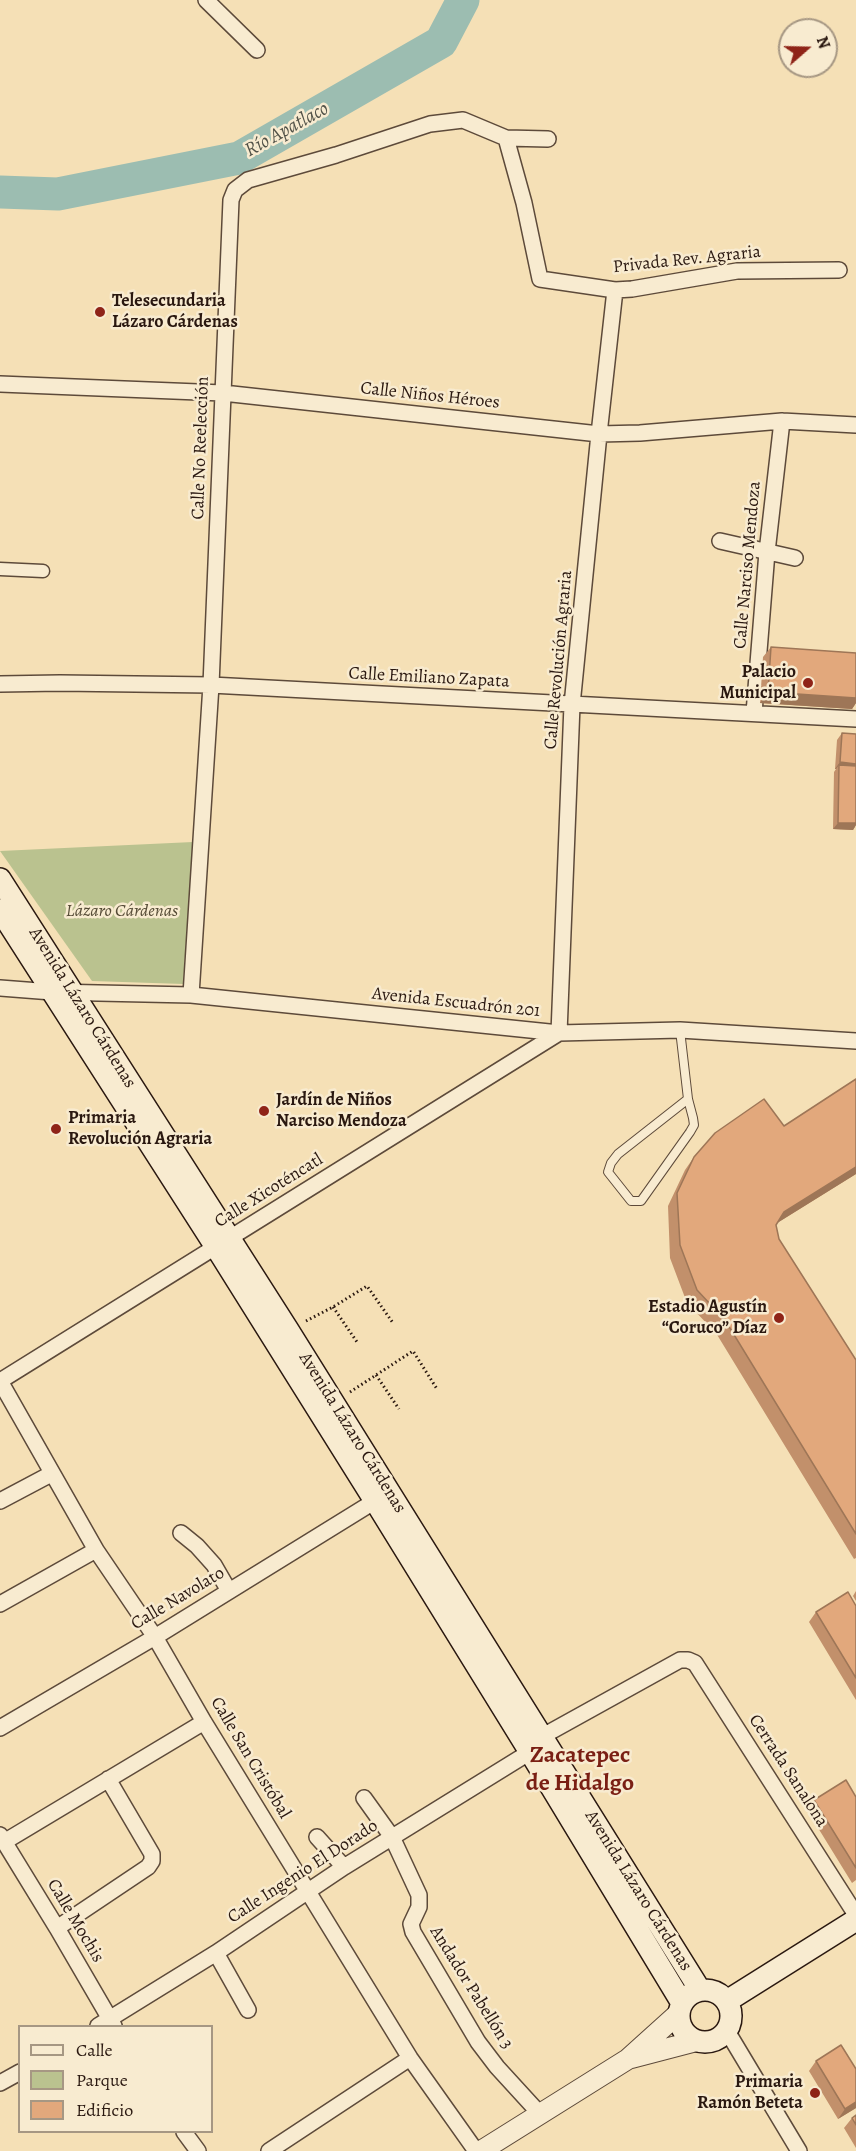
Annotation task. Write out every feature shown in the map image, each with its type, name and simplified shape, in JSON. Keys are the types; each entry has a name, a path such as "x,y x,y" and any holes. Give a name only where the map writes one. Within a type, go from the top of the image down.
{"main road":[{"name":"Avenida Lázaro Cárdenas","path":"0,879 61,992"},
{"name":"Avenida Lázaro Cárdenas","path":"0,910 61,992 223,1243 375,1501 462,1627 536,1744 700,1990"},
{"name":"Avenida Lázaro Cárdenas","path":"223,1243 288,1330 333,1403 462,1627"},
{"name":"Avenida Lázaro Cárdenas","path":"536,1744 680,2008"},
{"path":"727,2001 856,1920"},
{"path":"700,1990 715,1992 727,2001 731,2013 727,2031 721,2038 713,2042 696,2041 682,2030 679,2022 680,2008 693,1993 700,1990"}],"street":[{"path":"206,0 257,50"},
{"name":"Calle No Reelección","path":"191,995 211,685 231,200 240,185 248,180 336,155 430,124 463,120 506,138 548,139"},
{"name":"Privada Rev. Agraria","path":"506,138 524,202 540,279 615,290 737,271 839,270"},
{"name":"Calle Revolución Agraria","path":"559,1033 572,705 615,290"},
{"name":"Calle Niños Héroes","path":"0,384 223,393 599,434 640,433 782,421 856,425"},
{"name":"Calle Narciso Mendoza","path":"754,713 767,552 782,421"},
{"path":"720,540 795,558"},
{"path":"0,569 43,571"},
{"name":"Calle Emiliano Zapata","path":"0,684 60,682 211,685 856,719"},
{"name":"Avenida Escuadrón 201","path":"0,988 191,995 559,1033 680,1030 856,1041"},
{"name":"Calle Xicoténcatl","path":"0,1381 559,1033"},
{"name":"Calle San Cristóbal","path":"0,1381 96,1550 155,1637 204,1722 410,2058 476,2151"},
{"path":"0,1501 51,1474"},
{"name":"Calle Navolato","path":"0,1728 155,1637 375,1501"},
{"path":"182,1533 209,1559 229,1591"},
{"path":"0,1603 96,1550"},
{"name":"Calle Ingenio El Dorado","path":"108,2024 344,1867 536,1744 680,1660"},
{"name":"Cerrada Sanalona","path":"680,1660 695,1663 856,1914"},
{"path":"2,1838 204,1722"},
{"path":"57,1928 148,1867 152,1861 152,1854 108,1779"},
{"name":"Andador Pabellón 3","path":"364,1798 392,1837 419,1895 419,1907 411,1924 412,1932 478,2042 497,2067 540,2114"},
{"path":"317,1837 344,1867"},
{"name":"Calle Mochis","path":"2,1838 57,1928 108,2024"},
{"path":"216,1953 248,2010"},
{"path":"480,2151 628,2059 680,2008"},
{"path":"727,2031 799,2151"},
{"path":"628,2059 696,2041"},
{"path":"268,2151 410,2058"},
{"path":"0,2083 18,2073"},
{"path":"185,2133 198,2151"}],"lane":[{"path":"680,1030 688,1099 694,1125 641,1201 631,1201 608,1172 610,1162 688,1099"}],"path":[{"path":"288,1330 333,1307 367,1286 393,1323"},
{"path":"333,1307 357,1342"},
{"path":"333,1403 412,1352 437,1389"},
{"path":"376,1375 399,1409"}],"green space":[{"name":"Lázaro Cárdenas","path":"193,842 183,984 92,981 0,851"}],"building":[{"name":"Palacio Municipal","path":"771,647 856,653 856,698 768,692"},
{"path":"842,733 856,734 856,764 840,762"},
{"path":"839,765 856,766 856,823 838,823"},
{"name":"Estadio Agustín “Coruco” Díaz","path":"856,1079 856,1167 784,1212 776,1225 779,1239 856,1360 856,1534 725,1320 697,1290 680,1245 677,1193 694,1157 715,1133 764,1099 784,1126"},
{"path":"848,1592 856,1606 856,1678 816,1612"},
{"path":"846,1780 856,1797 856,1868 814,1800"},
{"path":"841,2045 856,2069 856,2102 845,2109 816,2061"}],"waterway":[{"name":"Río Apatlaco","path":"0,192 58,194 239,158 441,42 463,0"}],"place":[{"name":"Telesecundaria Lázaro Cárdenas","path":"100,312"},
{"name":"Palacio Municipal","path":"808,683"},
{"name":"Jardín de Niños Narciso Mendoza","path":"264,1111"},
{"name":"Primaria Revolución Agraria","path":"56,1129"},
{"name":"Estadio Agustín “Coruco” Díaz","path":"779,1318"},
{"name":"Primaria Ramón Beteta","path":"815,2093"}],"district":[{"name":"Zacatepec de Hidalgo","path":"580,1770"}]}
